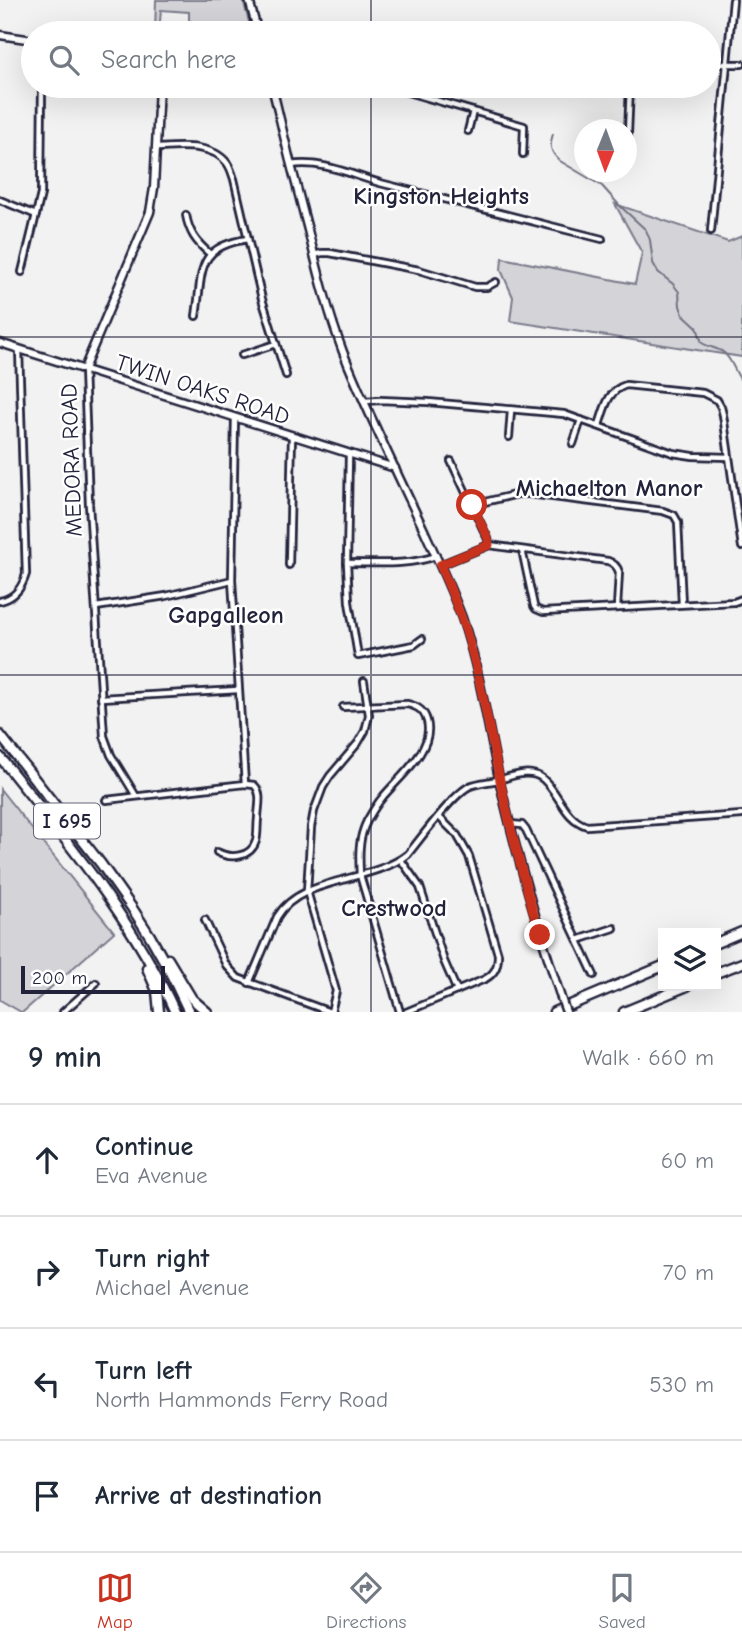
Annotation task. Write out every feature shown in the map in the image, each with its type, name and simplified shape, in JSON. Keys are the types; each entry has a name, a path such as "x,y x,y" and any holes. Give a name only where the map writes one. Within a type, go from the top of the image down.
{"highway":[{"name":"I 695","path":"0,735 132,908 162,957 189,1012"},
{"name":"I 695","path":"0,757 109,897 156,972 175,1012"},
{"path":"132,908 173,966 192,999 206,1012"},
{"path":"128,928 131,940 157,991 159,1012"},
{"path":"721,941 742,932"},
{"path":"721,972 742,963"},
{"path":"554,1012 658,968"},
{"path":"624,1012 675,991"}],"street":[{"path":"249,0 255,21"},
{"path":"711,231 733,0"},
{"path":"0,35 21,38"},
{"path":"721,64 742,64"},
{"path":"22,272 41,194 42,98"},
{"name":"MEDORA ROAD","path":"136,796 104,742 89,504 84,369 150,212 154,188 158,98"},
{"path":"275,98 314,255 338,338 364,401 440,565 470,644 510,824 540,935 566,1012"},
{"path":"428,98 524,126 523,153"},
{"path":"629,98 629,119"},
{"path":"468,131 473,111"},
{"path":"156,148 207,150 229,165 262,299 286,375"},
{"path":"291,165 326,165 370,180 602,239"},
{"path":"0,200 36,215"},
{"path":"186,215 194,238 209,253"},
{"path":"196,316 203,269 209,253 232,241 248,239"},
{"path":"314,255 330,253 419,270 475,287 486,287 496,282"},
{"name":"TWIN OAKS ROAD","path":"0,343 395,468"},
{"path":"242,355 276,344"},
{"path":"0,601 11,598 16,593 26,574 19,349"},
{"path":"599,425 610,396 626,385 703,393 717,400 721,407 742,547"},
{"path":"364,401 428,402 564,414 673,453 729,457"},
{"path":"509,437 511,410"},
{"path":"235,417 232,580 245,784"},
{"path":"573,444 581,420"},
{"path":"289,565 292,436"},
{"path":"349,454 347,563 350,613 358,656 414,645 422,639"},
{"path":"451,461 489,545"},
{"path":"472,505 529,494 663,511 674,515 678,522 682,604"},
{"path":"440,565 489,545 608,561 613,563 619,572 617,608"},
{"path":"522,550 534,606 540,611 734,602 742,599"},
{"path":"347,563 404,562 436,556"},
{"path":"96,607 166,596 232,580"},
{"path":"205,920 226,965 238,978 330,1012 336,990 307,891 312,827 317,799 330,776 362,737 368,722 369,706 364,681"},
{"path":"101,698 238,690"},
{"path":"342,707 407,704 421,710 428,723 427,737 421,753 367,821 359,853 360,875 400,1012"},
{"path":"249,983 280,911 291,900 307,891 379,870 401,860 456,796 470,786 524,773 538,776 550,787 574,820 587,826 742,815"},
{"path":"106,800 254,785 259,793 254,845 240,855 217,852"},
{"path":"406,1012 492,975 497,964 498,954 469,856 457,835 439,817"},
{"path":"510,824 522,825 526,830 594,975"},
{"path":"401,860 420,887 444,961 457,991"},
{"path":"578,940 614,928"},
{"path":"63,1012 96,983"}],"shaded area":[{"path":"156,0 243,0 249,21 189,21 189,12 161,10 160,21 155,21"},
{"path":"615,204 728,242 742,236 742,357 510,321 513,297 501,270 502,258 635,284 642,253"},
{"path":"0,789 114,932 23,1012 0,1000"}],"waterway":[{"path":"553,134 551,149 557,158 602,186 646,230 653,263 658,272 679,292 683,314 697,327 702,343 726,355 742,382"}],"district":[{"name":"Kingston Heights","path":"441,196"},
{"name":"Michaelton Manor","path":"609,488"},
{"name":"Gapgalleon","path":"226,615"},
{"name":"Crestwood","path":"394,908"}],"route":[{"path":"472,505 489,545 483,545 440,565 470,644 500,780 540,935"}]}
